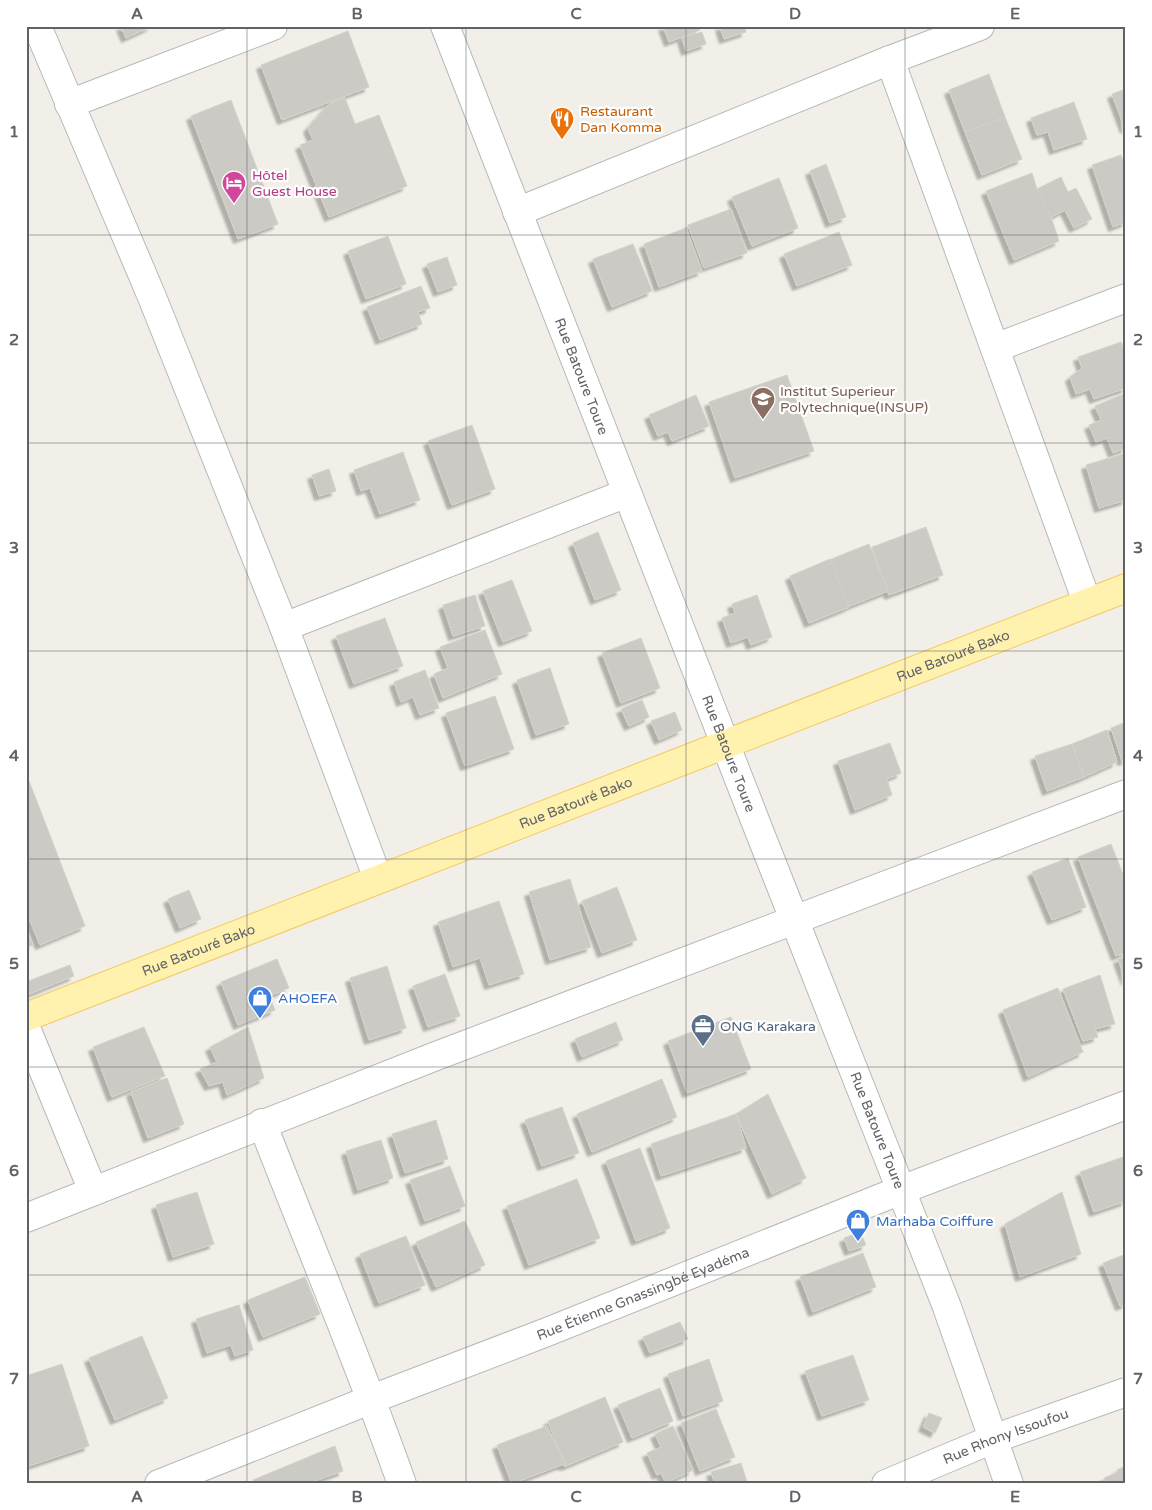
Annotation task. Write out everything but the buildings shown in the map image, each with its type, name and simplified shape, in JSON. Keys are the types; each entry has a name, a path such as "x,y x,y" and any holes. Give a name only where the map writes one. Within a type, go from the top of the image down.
{"main road":[{"name":"Rue Batouré Bako","path":"26,1017 1126,588"}],"street":[{"path":"36,26 152,297 284,627 378,879"},
{"path":"69,104 273,26"},
{"name":"Rue Batoure Toure","path":"445,26 794,921 947,1307 1009,1484"},
{"path":"517,212 890,60 980,26"},
{"path":"890,60 1087,602"},
{"path":"996,348 1126,298"},
{"path":"284,627 627,493"},
{"path":"26,1218 262,1123 1126,794"},
{"path":"26,1028 93,1191"},
{"name":"Rue Étienne Gnassingbé Eyadéma","path":"159,1484 901,1190 1126,1105"},
{"path":"262,1123 372,1399 402,1484"},
{"name":"Rue Rhony Issoufou","path":"886,1484 993,1439 1126,1392"}],"place":[{"name":"Restaurant Dan Komma","path":"562,140"},
{"name":"Hôtel Guest House","path":"234,204"},
{"name":"Institut Superieur Polytechnique(INSUP)","path":"763,420"},
{"name":"AHOEFA","path":"260,1019"},
{"name":"ONG Karakara","path":"703,1047"},
{"name":"Marhaba Coiffure","path":"858,1242"}]}
